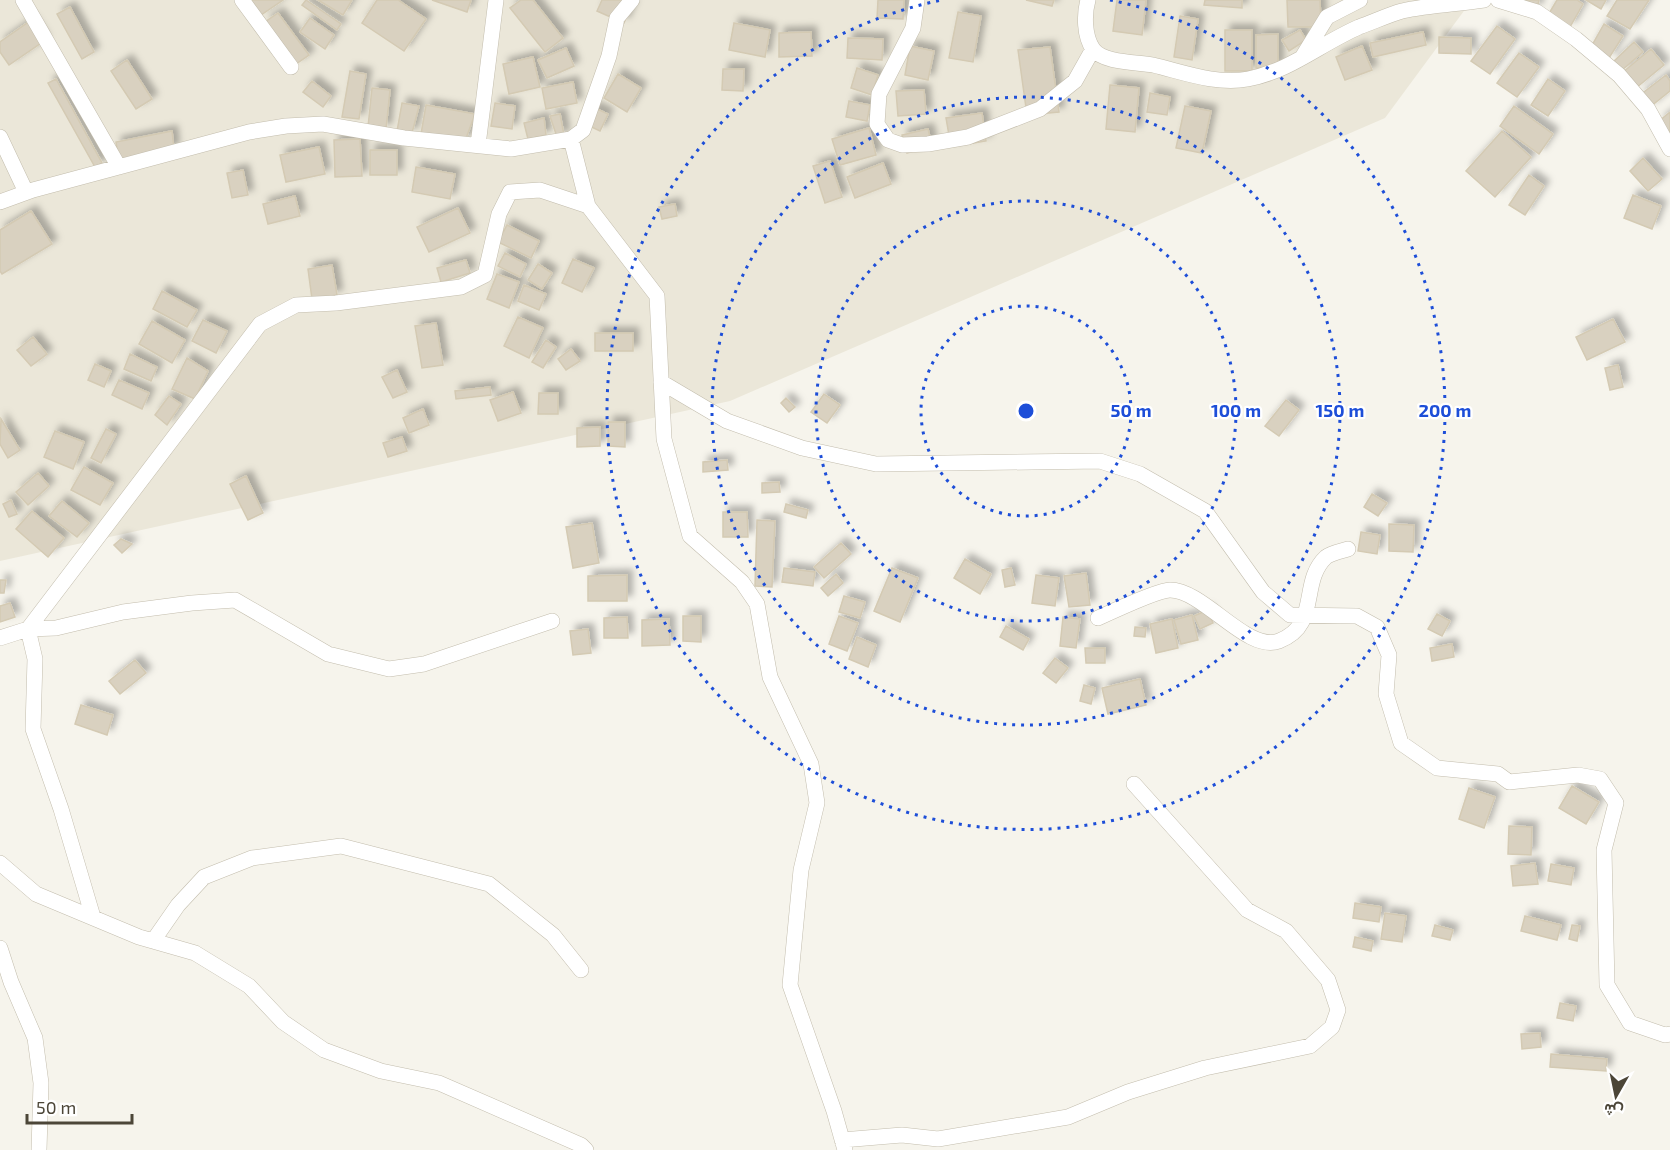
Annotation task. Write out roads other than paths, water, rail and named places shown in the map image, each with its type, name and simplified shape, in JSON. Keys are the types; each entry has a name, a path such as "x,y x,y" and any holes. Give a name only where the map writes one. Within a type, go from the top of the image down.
{"street":[{"path":"23,0 119,167"},
{"path":"242,0 291,67"},
{"path":"478,145 496,0"},
{"path":"0,202 27,192 249,132 286,126 323,124 404,138 511,148 572,139 583,130 609,56 617,18 632,0"},
{"path":"917,0 912,28 879,94 878,124 888,140 902,145 928,144 968,137 1040,110 1075,81 1093,49"},
{"path":"1088,0 1087,34 1093,49 1101,56 1153,65 1185,75 1244,80 1270,74 1299,61 1323,45 1359,27 1402,11 1484,0"},
{"path":"1299,61 1327,17 1360,0"},
{"path":"1498,0 1538,12 1576,39 1619,75 1648,109 1670,149"},
{"path":"0,137 27,192"},
{"path":"572,139 588,206 657,296 664,439 690,536 742,582 757,604 770,677 811,764 817,803 801,870 790,985 834,1111 843,1145 903,1135 938,1139 1068,1117 1128,1092 1205,1068 1310,1046 1332,1027 1338,1010 1328,980 1286,931 1247,910 1134,784"},
{"path":"28,629 260,324 296,305 336,303 460,287 485,275 499,214 510,192 540,190 588,206"},
{"path":"661,382 727,421 802,448 876,464 1100,461 1140,474 1205,512 1263,592 1290,615 1357,616 1377,627 1389,655 1386,694 1401,743 1437,768 1498,774 1509,782 1578,774 1599,779 1616,803 1604,850 1607,985 1630,1023 1665,1035 1670,1034"},
{"path":"1098,618 1168,590 1185,592 1252,639 1277,642 1298,631 1305,615 1314,575 1327,556 1348,549"},
{"path":"0,638 28,629 56,628 123,612 235,600 328,654 389,669 424,664 552,621"},
{"path":"28,629 36,659 33,729 61,809 93,917"},
{"path":"153,941 178,905 204,877 252,858 341,846 489,884 553,935 581,970"},
{"path":"0,863 36,894 153,941 195,953 249,986 283,1022 324,1050 381,1071 439,1083 581,1145 586,1150"},
{"path":"0,948 11,982 35,1038 41,1083 39,1150"}]}
